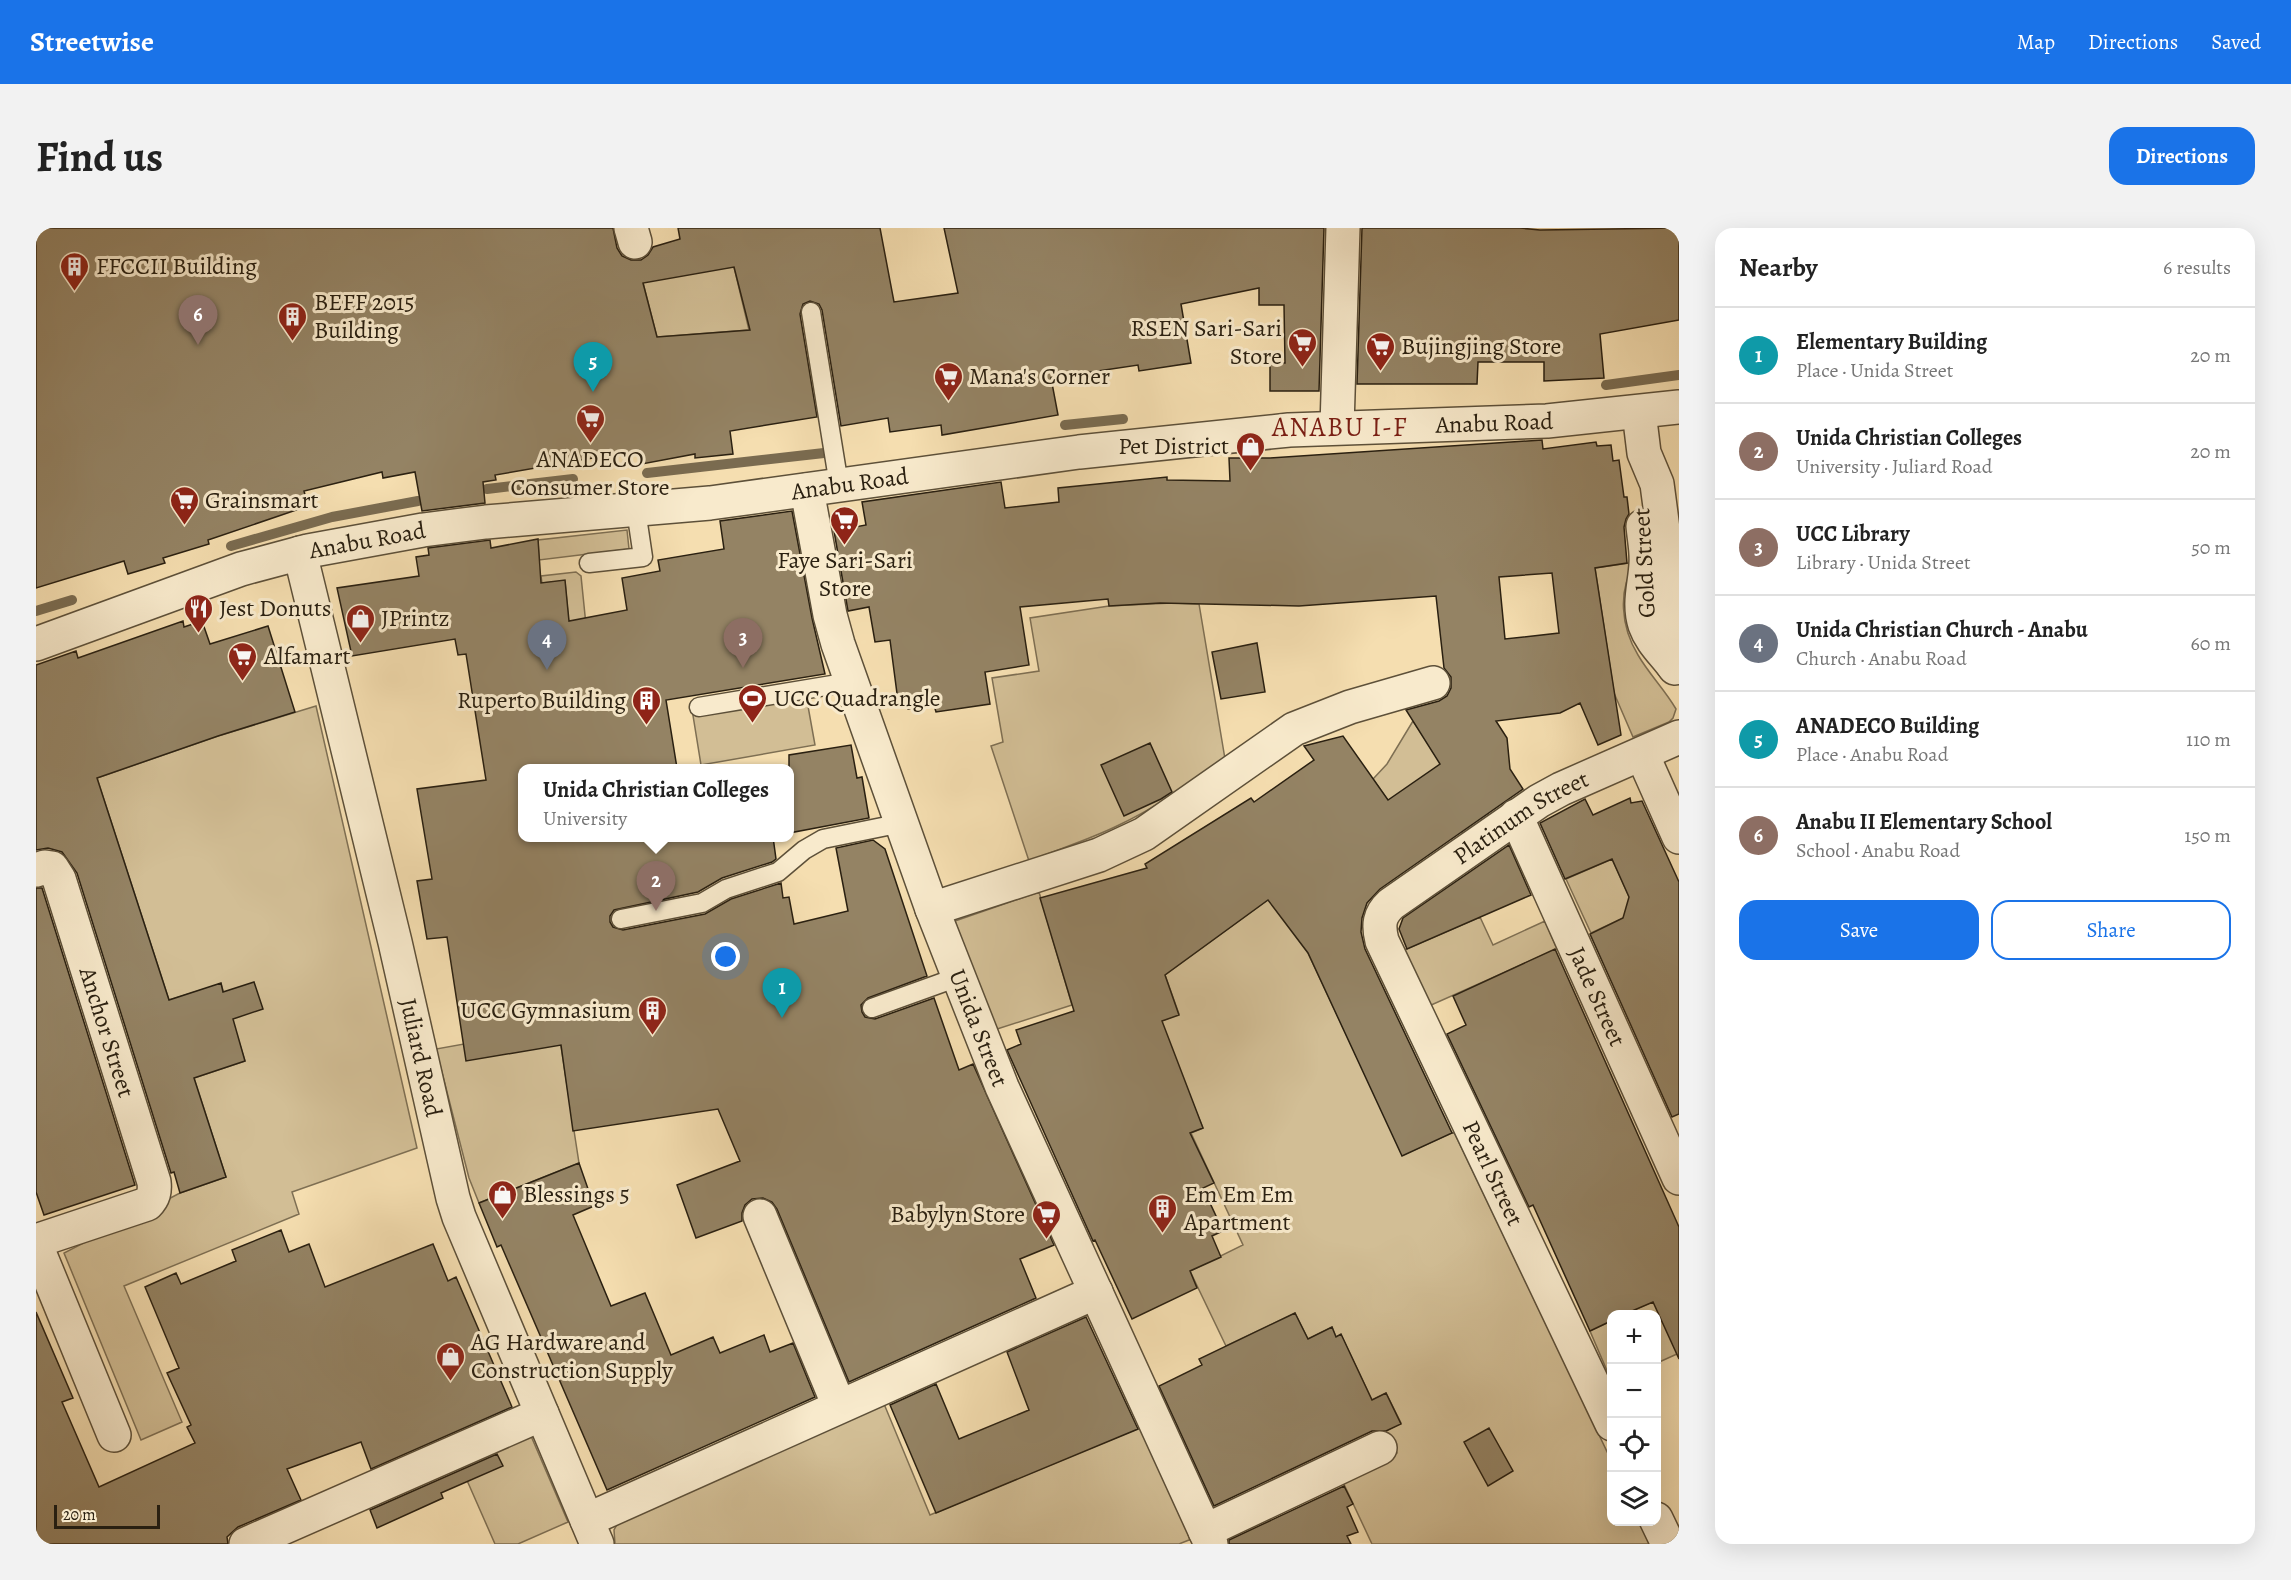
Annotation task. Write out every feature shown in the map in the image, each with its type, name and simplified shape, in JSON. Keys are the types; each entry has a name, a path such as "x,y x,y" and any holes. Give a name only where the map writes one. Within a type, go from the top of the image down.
{"street":[{"path":"1337,427 1343,228"},
{"name":"Anabu Road","path":"36,644 234,571 300,553 369,538 423,530 486,522 636,510 807,490 1091,450 1289,430 1508,423 1639,412 1679,406"},
{"name":"Gold Street","path":"1639,412 1644,453 1639,485 1646,565 1641,608 1646,626 1656,645 1676,670"},
{"name":"Unida Street","path":"807,490 830,615 850,682 958,977 1018,1125 1208,1538"},
{"name":"Juliard Road","path":"300,553 395,942 453,1198 592,1532"},
{"path":"933,909 1099,855 1122,845 1163,821 1294,729 1350,707 1433,683"},
{"name":"Platinum Street","path":"1379,921 1383,911 1391,904 1516,816 1562,789 1679,737"},
{"path":"1642,754 1679,837"},
{"name":"Jade Street","path":"1516,816 1679,1178"},
{"name":"Anchor Street","path":"36,1243 147,1204 155,1191 59,879 44,869"},
{"name":"Pearl Street","path":"1379,921 1382,941 1608,1418"},
{"path":"760,1216 839,1406"},
{"path":"36,1243 114,1435"},
{"path":"592,1532 839,1406 1096,1292"},
{"path":"246,1544 542,1414"},
{"path":"1208,1538 1380,1448"},
{"path":"1659,1526 1668,1544"}],"lane":[{"path":"812,312 839,485"},
{"path":"589,563 643,556 636,510"},
{"path":"699,707 850,682"},
{"path":"621,919 702,903 726,888 778,872 804,850 823,838 902,823"},
{"path":"872,1008 958,977"}],"shaded area":[{"path":"734,267 749,330 657,337 641,275"},
{"path":"627,530 629,549 539,560 538,540"},
{"path":"1636,562 1626,584 1624,596 1628,633 1642,662 1676,709 1669,722 1633,737 1614,693 1595,568"},
{"path":"576,572 581,576 586,625 569,626 565,581 542,583 541,576"},
{"path":"1199,604 1225,759 1147,811 1097,835 1029,861 991,746 1003,742 992,678 1039,671 1030,618 1109,606"},
{"name":"UCC Quadrangle","path":"804,684 815,745 701,764 691,703"},
{"path":"316,706 417,1148 292,1192 299,1214 124,1286 182,1422 141,1440 64,1253 180,1193 226,1177 194,1078 245,1061 221,984 169,1000 97,778 218,736"},
{"path":"1413,721 1452,779 1461,773 1489,815 1464,834 1435,793 1400,818 1373,779 1387,764"},
{"path":"1612,859 1636,912 1591,933 1566,879"},
{"path":"1039,892 1072,1005 994,1030 955,921"},
{"path":"1269,899 1307,951 1403,1155 1454,1132 1607,1452 1607,1526 1643,1526 1651,1544 1372,1544 1342,1480 1397,1453 1386,1431 1401,1423 1386,1393 1372,1400 1341,1335 1336,1337 1332,1327 1308,1339 1295,1313 1226,1346 1190,1271 1243,1245 1191,1133 1203,1128 1159,1022 1179,1014 1165,975"},
{"path":"1480,917 1493,945 1545,921 1557,949 1429,1006 1404,950"},
{"path":"558,1027 579,1163 479,1203 469,1178 436,1049"},
{"path":"1679,1290 1677,1354 1661,1361 1661,1310 1634,1310"},
{"path":"1607,1323 1607,1371 1590,1331"},
{"path":"882,1399 930,1515 1144,1426 1194,1538 1179,1544 615,1544 614,1530 620,1519"},
{"path":"528,1429 568,1522 518,1544 495,1544 458,1460"}],"building":[{"path":"36,228 613,228 617,248 622,256 631,260 641,260 653,247 680,239 678,228 880,228 894,302 958,293 944,228 1324,228 1319,391 1270,391 1270,363 1285,363 1284,305 1259,305 1259,288 1181,304 1191,363 1139,371 1138,365 1051,378 1058,415 942,435 941,425 890,432 888,418 841,426 822,310 819,304 810,301 803,304 800,314 817,417 730,431 733,454 695,458 695,454 642,464 639,450 495,475 496,480 483,482 485,503 422,511 415,472 383,478 382,472 304,491 308,506 208,540 209,544 163,558 165,563 128,574 124,561 36,588","holes":["734,267 750,330 657,337 643,283"]},
{"path":"1362,228 1540,230 1679,228 1679,320 1600,334 1604,378 1544,381 1544,362 1478,362 1477,384 1357,384"},
{"path":"1542,440 1543,449 1596,442 1597,446 1611,445 1613,461 1619,460 1624,497 1627,497 1629,514 1624,527 1627,563 1595,568 1621,735 1598,745 1580,703 1560,713 1496,721 1507,738 1510,769 1523,789 1380,889 1367,903 1362,918 1361,932 1365,949 1452,1133 1402,1156 1308,953 1268,900 1165,975 1179,1015 1162,1021 1203,1128 1190,1133 1214,1183 1203,1188 1223,1231 1212,1236 1221,1257 1190,1271 1197,1288 1132,1319 1095,1240 1093,1241 1007,1050 1021,1044 1016,1030 1074,1011 1040,898 1147,868 1145,864 1251,798 1254,802 1314,760 1304,746 1343,736 1388,800 1440,764 1406,710 1439,701 1447,696 1451,688 1451,677 1444,668 1436,596 1299,606 1160,603 1109,606 1108,599 1020,607 1029,665 985,672 990,704 936,712 934,705 908,709 898,701 890,640 875,642 869,607 848,611 834,531 866,525 862,502 1001,482 1005,508 1059,502 1058,488 1167,477 1167,480 1230,481 1229,458 1270,458","holes":["1552,573 1559,633 1505,639 1499,577"]},
{"path":"792,511 825,674 666,700 676,764 518,764 518,842 774,842 776,859 772,862 722,878 698,892 614,910 610,916 610,922 613,927 623,930 705,914 731,899 781,883 783,898 789,897 794,924 848,911 836,848 873,840 885,849 927,976 868,998 861,1005 862,1012 865,1017 875,1019 934,998 959,1070 973,1064 1054,1245 1020,1259 1036,1298 849,1382 777,1209 772,1202 763,1198 752,1199 745,1205 742,1221 696,1238 677,1185 740,1161 718,1109 573,1131 561,1045 466,1061 447,937 427,939 417,881 432,879 417,789 486,780 466,654 458,655 455,639 352,656 337,588 419,576 416,557 429,555 428,548 490,540 491,548 538,539 541,583 565,580 569,621 627,610 622,578 660,571 658,560 724,549 720,521"},
{"path":"183,621 184,627 202,621 210,644 268,626 295,712 97,778 169,1000 221,983 223,992 254,982 263,1009 233,1019 245,1061 194,1078 226,1177 180,1193 174,1172 171,1173 77,873 62,852 48,848 36,850 36,665 76,651 78,658"},
{"path":"1257,643 1265,692 1221,699 1212,652"},
{"path":"1150,743 1172,792 1124,816 1101,765"},
{"path":"851,745 857,778 862,777 869,818 794,832 794,764 789,764 789,755"},
{"path":"1630,798 1631,803 1642,801 1679,882 1679,1114 1672,1117 1590,934 1623,918 1629,897 1612,859 1565,879 1540,823 1585,799 1593,815"},
{"path":"1509,845 1531,895 1407,949 1399,929 1403,918"},
{"path":"36,888 42,888 135,1185 44,1215 36,1192"},
{"path":"1555,949 1679,1227 1679,1359 1661,1320 1661,1310 1657,1310 1653,1302 1634,1310 1607,1310 1607,1323 1590,1331 1533,1205 1529,1207 1447,1034 1466,1025 1453,996"},
{"path":"579,1163 594,1206 573,1215 611,1306 645,1293 671,1355 713,1337 720,1353 764,1335 770,1352 793,1343 815,1397 607,1490 501,1245 497,1247 479,1203"},
{"path":"281,1230 289,1252 309,1244 325,1287 433,1244 448,1281 456,1277 512,1407 371,1469 361,1442 287,1469 301,1500 238,1527 227,1537 228,1544 36,1544 36,1312 73,1398 62,1402 99,1487 195,1443 187,1427 191,1425 167,1373 179,1368 145,1287 176,1273 181,1284 236,1261 232,1250"},
{"path":"1295,1313 1308,1339 1332,1327 1336,1337 1341,1334 1372,1400 1386,1393 1401,1424 1386,1431 1372,1431 1214,1506 1159,1386 1202,1365 1199,1359"},
{"path":"1086,1317 1138,1429 936,1513 890,1405 936,1384 959,1439 1029,1410 1007,1352"},
{"path":"1489,1428 1513,1471 1488,1486 1464,1442"},
{"path":"497,1454 503,1466 441,1493 443,1498 377,1528 370,1510"},
{"path":"1344,1486 1353,1504 1347,1507 1358,1532 1347,1536 1351,1544 1229,1544 1229,1540"}],"waterway":[{"path":"1606,385 1679,375"},
{"path":"1065,425 1123,419"},
{"path":"647,473 824,453"},
{"path":"487,489 573,479"},
{"path":"231,546 332,517 418,501"},
{"path":"36,611 72,600"}],"place":[{"name":"FFCCII Building","path":"75,292"},
{"name":"BEFF 2015 Building","path":"293,342"},
{"name":"Anabu II Elementary School","path":"198,345"},
{"name":"RSEN Sari-Sari Store","path":"1303,368"},
{"name":"Bujingjing Store","path":"1380,372"},
{"name":"ANADECO Building","path":"593,392"},
{"name":"Mana's Corner","path":"948,402"},
{"name":"ANADECO Consumer Store","path":"590,444"},
{"name":"Pet District","path":"1250,472"},
{"name":"Grainsmart","path":"184,526"},
{"name":"Faye Sari-Sari Store","path":"845,546"},
{"name":"Jest Donuts","path":"198,634"},
{"name":"JPrintz","path":"360,644"},
{"name":"UCC Library","path":"743,668"},
{"name":"Unida Christian Church - Anabu","path":"547,670"},
{"name":"Alfamart","path":"243,682"},
{"name":"UCC Quadrangle","path":"753,724"},
{"name":"Ruperto Building","path":"647,726"},
{"name":"Unida Christian Colleges","path":"656,911"},
{"name":"Elementary Building","path":"782,1018"},
{"name":"UCC Gymnasium","path":"652,1036"},
{"name":"Blessings 5","path":"502,1220"},
{"name":"Em Em Em Apartment","path":"1163,1234"},
{"name":"Babylyn Store","path":"1046,1240"},
{"name":"AG Hardware and Construction Supply","path":"450,1382"}],"district":[{"name":"ANABU I-F","path":"1340,427"}]}
